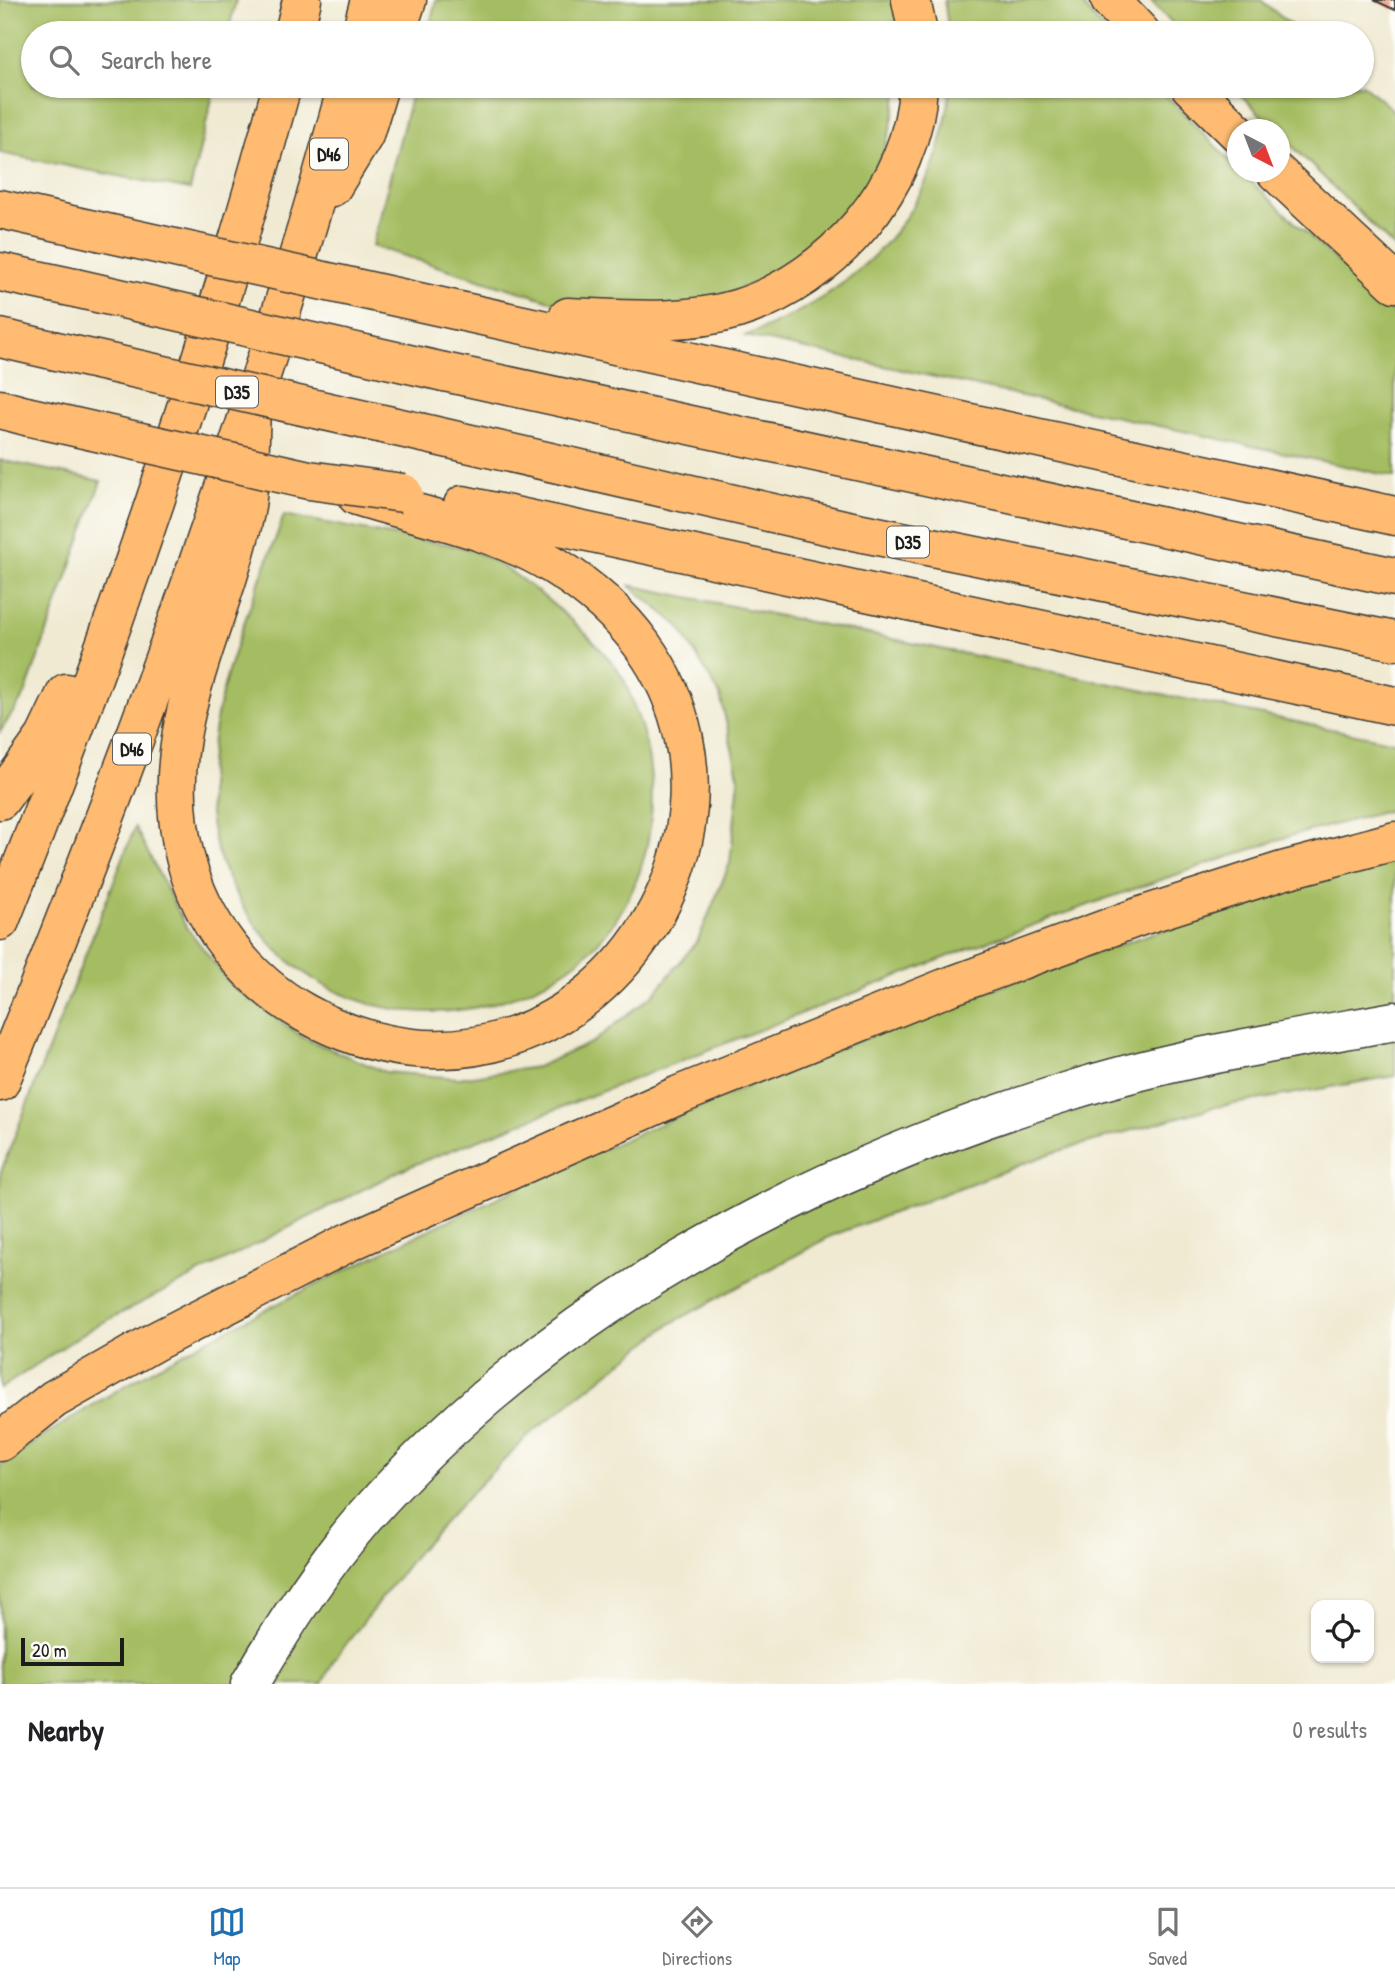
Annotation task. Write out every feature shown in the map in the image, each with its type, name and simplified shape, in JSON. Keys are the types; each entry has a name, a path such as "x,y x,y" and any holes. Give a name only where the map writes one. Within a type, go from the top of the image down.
{"highway":[{"path":"276,21 277,0"},
{"path":"297,21 302,0"},
{"path":"364,21 370,0"},
{"path":"400,21 407,0"},
{"path":"911,0 915,21"},
{"path":"1111,0 1129,21"},
{"path":"268,135 270,98"},
{"path":"0,921 60,770 155,505 279,98"},
{"name":"D46","path":"0,1082 148,705 251,411 310,222 344,98"},
{"path":"310,222 364,135 375,98"},
{"path":"464,312 657,319 737,309 793,284 825,261 851,236 876,203 901,156 913,120 916,98"},
{"path":"1202,98 1227,123"},
{"path":"1287,182 1395,283"},
{"path":"3,209 1395,516"},
{"path":"0,272 444,372 1395,577"},
{"name":"D35","path":"0,338 843,529 1395,641"},
{"path":"251,411 245,510 181,732 177,808 190,873 204,908 228,946 253,975 295,1007 337,1029 370,1040 415,1048 457,1046 518,1033 561,1013 596,989 637,946 657,917 680,860 689,802 687,756 679,720 659,671 633,632 602,600 558,567 529,551 400,501"},
{"path":"9,413 400,501 1395,706"},
{"path":"0,800 45,737 155,505"},
{"path":"0,1442 54,1399 156,1341 337,1248 679,1094 945,988 1141,916 1282,872 1395,841"}],"street":[{"path":"250,1684 310,1589 360,1522 450,1429 507,1380 579,1327 728,1233 923,1140 1067,1091 1211,1054 1395,1021"}],"green space":[{"path":"0,0 236,0 231,21 21,21 21,98 212,98 190,190 0,153"},
{"path":"436,0 894,0 897,21 431,21"},
{"path":"944,0 1078,0 1096,21 947,21"},
{"path":"1150,0 1261,0 1286,21 1170,21"},
{"path":"1374,94 1395,112 1395,248 1290,144 1290,119 1265,119 1244,98 1374,98"},
{"path":"411,98 897,98 881,158 852,209 795,265 696,308 557,303 372,246"},
{"path":"948,98 1169,98 1227,158 1227,182 1252,182 1395,315 1395,477 745,336 786,318 823,297 857,271 887,242 911,209 930,172 943,131"},
{"path":"0,460 101,481 25,694 0,732"},
{"path":"284,515 455,545 476,552 514,574 556,607 596,644 623,678 645,742 651,779 651,817 645,853 633,888 615,920 591,949 561,973 519,995 474,1008 429,1012 385,1007 343,994 304,972 269,942 241,903 228,878 214,838 209,796 210,760 223,688"},
{"path":"629,585 1395,742 1395,809 1290,836 1105,899 970,948 403,1169 90,1329 0,1389 0,1174 135,827 185,925 232,986 304,1038 385,1072 458,1078 537,1067 593,1042 654,994 698,940 730,863 739,779 720,695 679,626"},
{"path":"1395,861 1395,1076 1211,1108 1052,1153 831,1236 670,1324 529,1435 475,1489 419,1550 333,1661 322,1684 0,1684 0,1466 106,1397 216,1335 443,1223 558,1169 792,1068 911,1020 1151,934"}],"building":[{"path":"1374,0 1395,0 1395,10"}]}
